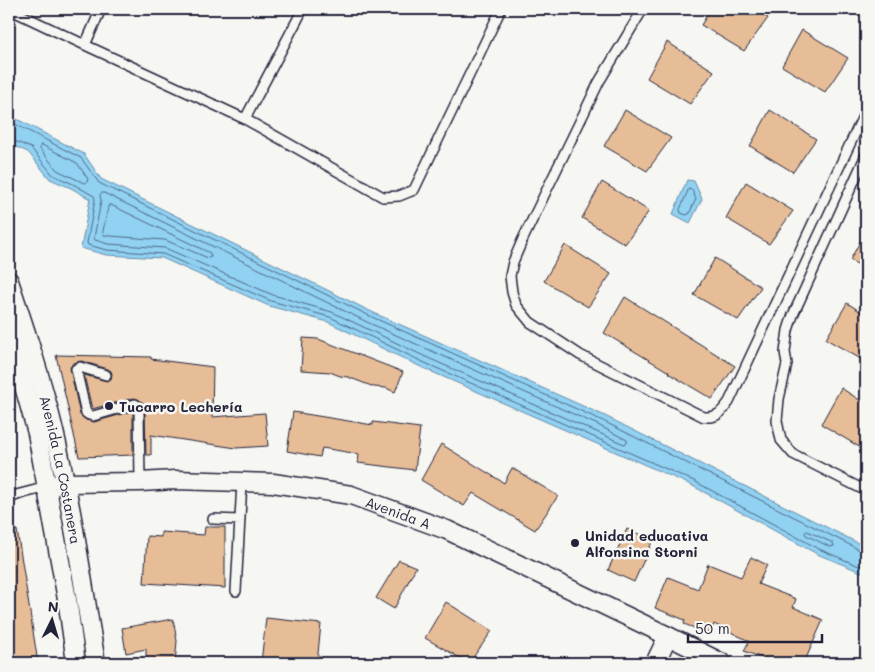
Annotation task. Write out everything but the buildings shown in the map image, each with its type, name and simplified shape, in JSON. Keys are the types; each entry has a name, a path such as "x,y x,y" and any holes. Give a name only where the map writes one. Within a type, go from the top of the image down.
{"street":[{"name":"Avenida La Costanera","path":"9,280 52,425 65,483 96,663"},
{"name":"Avenida La Costanera","path":"9,333 38,433 68,605 76,663"},
{"name":"Avenida A","path":"47,487 65,483 175,480 273,483 351,495 447,530 722,663"},
{"path":"655,663 668,636"}],"lane":[{"path":"9,9 245,119 383,197 399,196 414,190 501,9"},
{"path":"84,45 101,9"},
{"path":"245,119 303,9"},
{"path":"643,9 599,82 522,241 513,262 510,276 512,292 516,305 530,322 580,355 704,417 712,418 722,412 729,402 866,110"},
{"path":"866,155 793,315 788,330 785,352 787,364 779,399 777,420 781,440 793,454 866,491"},
{"path":"106,375 80,367 76,369 88,415 93,416 135,404 138,406 140,482"},
{"path":"236,590 242,482"},
{"path":"9,498 47,487"},
{"path":"213,519 240,520"}],"water":[{"path":"9,115 84,154 101,179 374,313 603,415 866,547 866,574 817,554 691,485 423,368 328,322 269,306 162,258 106,255 81,248 90,199 50,179 28,152 9,144"},
{"path":"687,180 694,181 702,199 690,223 673,214"}],"place":[{"name":"Tucarro Lechería","path":"109,406"},
{"name":"Unidad educativa Alfonsina Storni","path":"575,543"}]}
